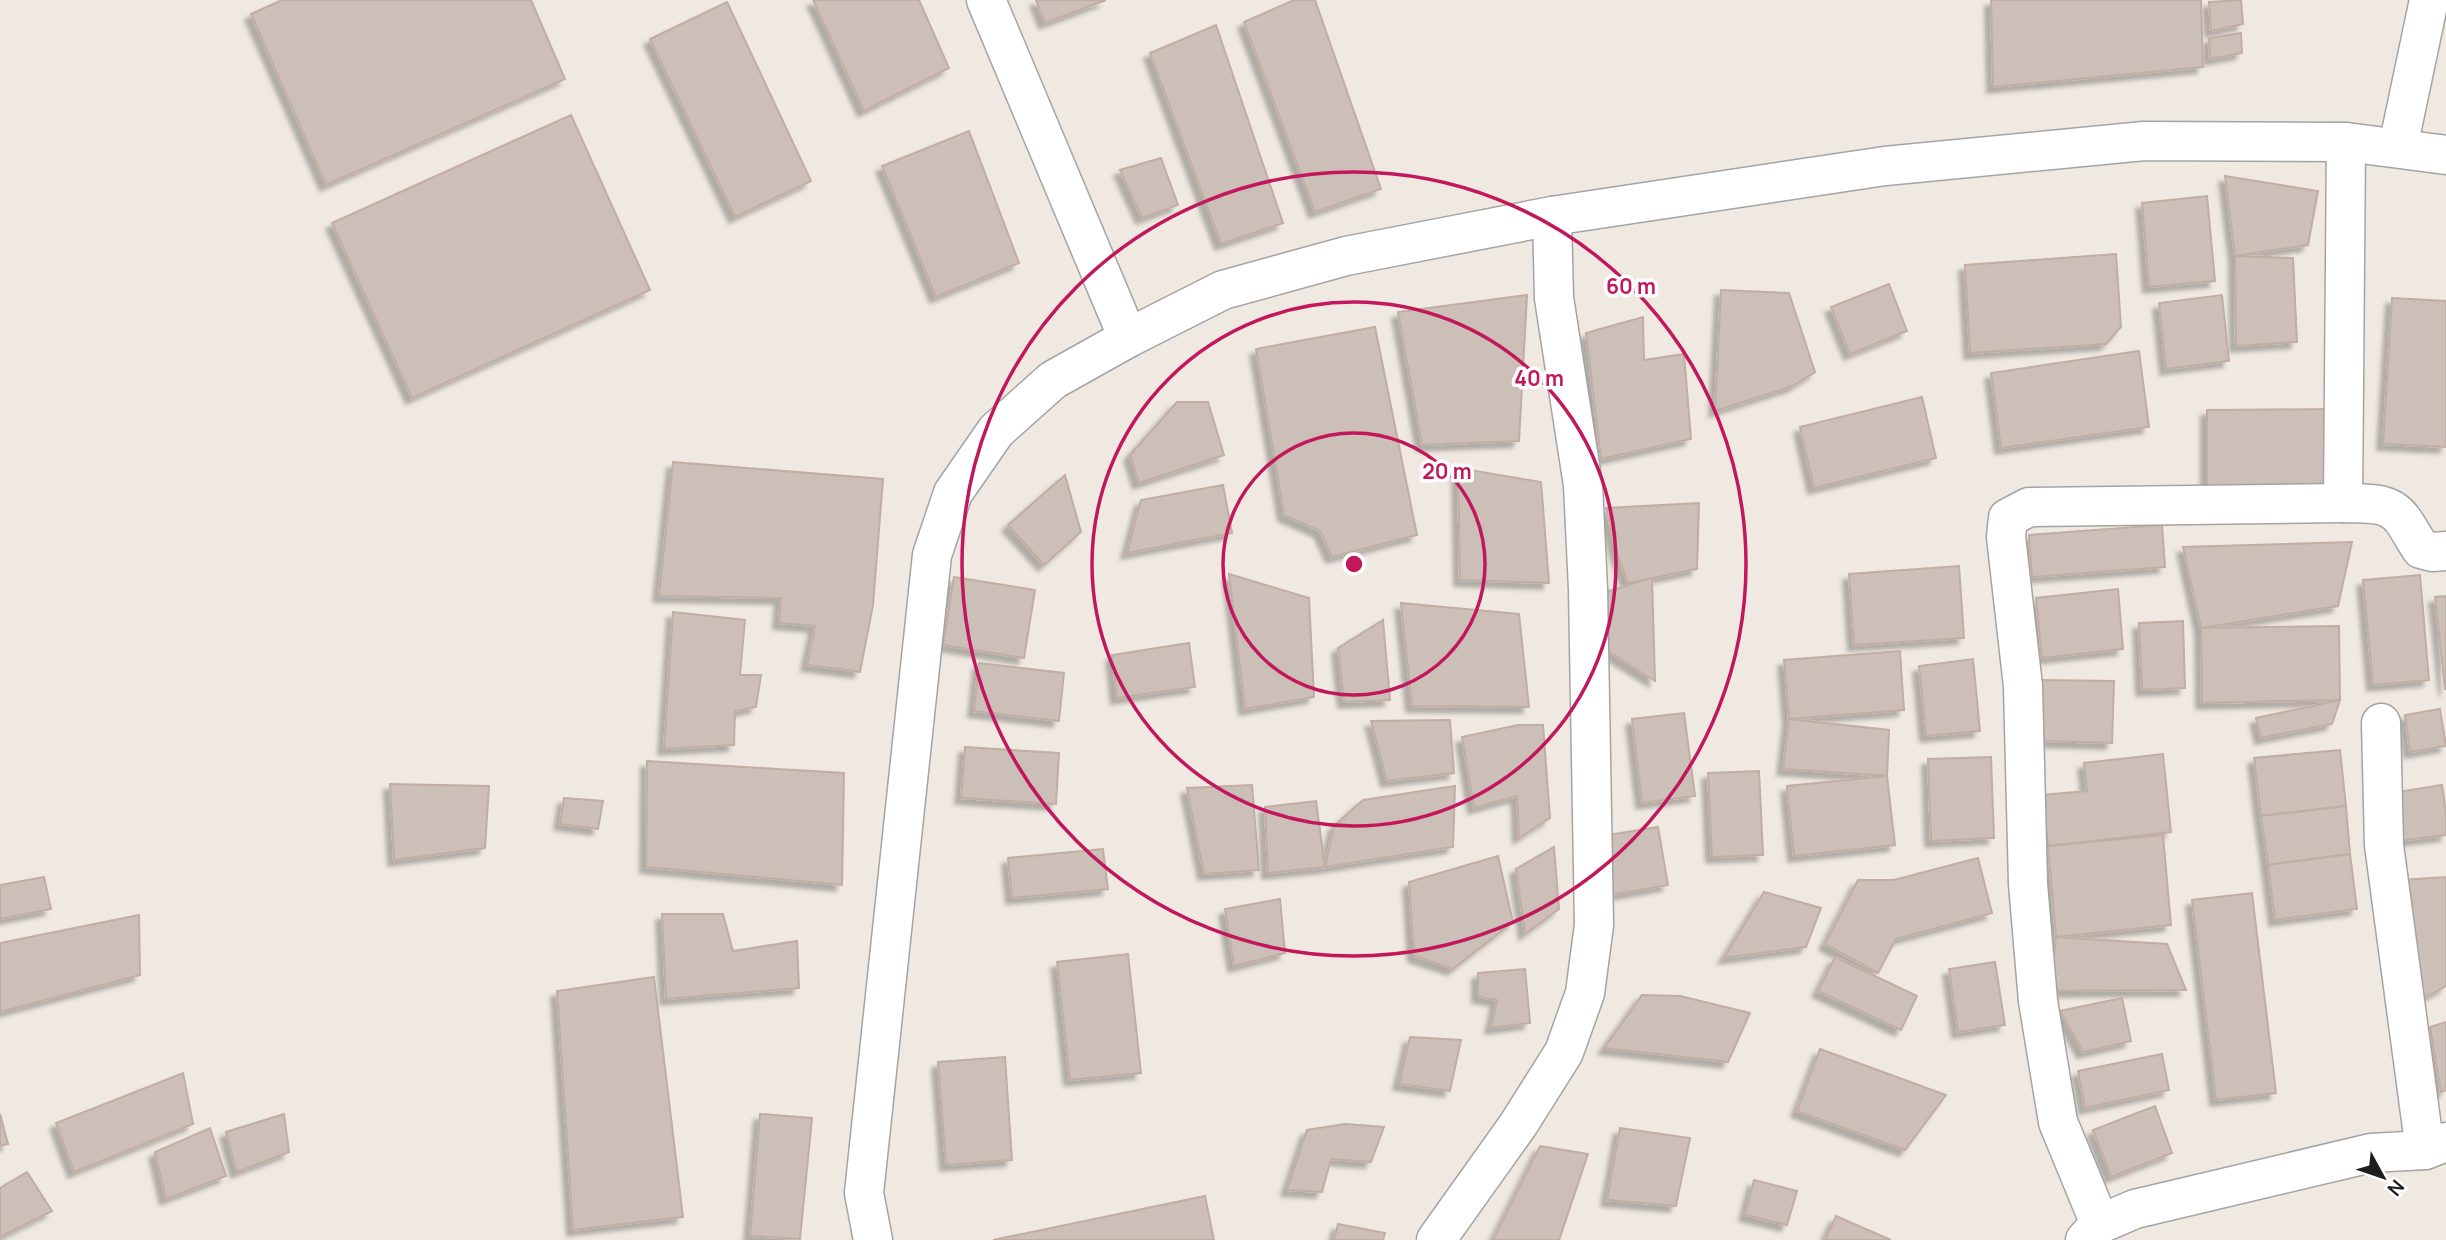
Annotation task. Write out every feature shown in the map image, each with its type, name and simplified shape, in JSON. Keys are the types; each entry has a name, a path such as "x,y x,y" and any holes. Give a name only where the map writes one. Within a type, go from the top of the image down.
{"street":[{"path":"986,0 1128,338"},
{"path":"2398,148 2429,0"},
{"path":"873,1240 864,1193 865,1180 932,555 953,493 996,431 1053,380 1223,290 1346,257 1552,216 1885,166 2144,141 2346,142 2446,155"},
{"path":"2343,503 2346,142"},
{"path":"1436,1240 1518,1125 1564,1052 1585,993 1594,925 1588,589 1583,485 1554,298 1552,216"},
{"path":"2381,723 2384,845 2435,1146 2371,1153 2135,1209 2093,1232 2058,1122 2038,1001 2028,884 2023,686 2006,537 2008,518 2029,507 2379,504 2393,509 2421,549 2432,552 2446,551"}],"building":[{"path":"282,0 531,0 565,79 326,185 251,14"},
{"path":"813,0 919,0 949,68 864,111"},
{"path":"1036,0 1106,0 1045,23"},
{"path":"1294,0 1315,0 1381,189 1315,212 1244,22"},
{"path":"1991,0 2201,0 2203,67 1993,87"},
{"path":"2241,0 2243,24 2211,31 2209,2"},
{"path":"727,2 811,181 735,217 650,39"},
{"path":"1216,25 1283,223 1221,244 1150,53"},
{"path":"2241,33 2242,53 2210,59 2209,38"},
{"path":"571,115 650,290 412,398 332,223"},
{"path":"969,131 1019,263 936,297 882,166"},
{"path":"1161,158 1178,205 1142,218 1120,170"},
{"path":"2225,176 2318,191 2308,245 2235,256"},
{"path":"2207,196 2215,281 2149,287 2142,203"},
{"path":"2116,254 2121,327 2106,344 1970,353 1965,265"},
{"path":"2235,256 2293,258 2297,342 2236,346"},
{"path":"1889,284 1907,331 1850,354 1831,307"},
{"path":"1721,290 1789,293 1815,372 1793,386 1715,411"},
{"path":"1527,295 1519,441 1422,445 1398,312"},
{"path":"2222,295 2229,361 2166,369 2159,303"},
{"path":"2392,298 2446,301 2446,447 2383,444"},
{"path":"1643,317 1644,360 1684,354 1691,439 1601,459 1586,333"},
{"path":"1375,327 1417,535 1332,557 1320,531 1284,515 1256,349"},
{"path":"2139,351 2149,427 2001,448 1991,373"},
{"path":"1922,397 1936,458 1814,488 1800,427"},
{"path":"1177,402 1208,402 1224,455 1139,483 1130,455"},
{"path":"2333,409 2333,497 2207,497 2207,410"},
{"path":"673,462 883,479 873,605 860,672 807,665 815,626 779,623 781,598 659,596"},
{"path":"1458,468 1541,482 1549,583 1460,580"},
{"path":"1065,475 1081,532 1044,565 1008,525"},
{"path":"1223,485 1232,533 1127,553 1141,500"},
{"path":"1699,503 1697,569 1628,583 1616,551 1606,508"},
{"path":"2162,525 2165,567 2032,577 2029,535"},
{"path":"2352,542 2338,606 2201,628 2183,547"},
{"path":"1959,566 1964,638 1854,645 1849,574"},
{"path":"1229,574 1309,598 1314,697 1245,709"},
{"path":"2420,575 2429,680 2373,685 2363,580"},
{"path":"954,577 1035,590 1024,658 943,645"},
{"path":"1652,578 1655,681 1598,645 1595,595"},
{"path":"2118,589 2123,649 2042,658 2036,598"},
{"path":"2446,596 2446,689 2445,689 2435,597"},
{"path":"1401,603 1519,614 1529,707 1412,706"},
{"path":"673,612 745,620 740,675 761,675 756,707 735,711 734,745 664,749"},
{"path":"1383,620 1390,700 1344,702 1338,648"},
{"path":"2183,621 2185,688 2142,690 2139,623"},
{"path":"2339,626 2340,700 2202,703 2201,628"},
{"path":"1189,643 1195,687 1117,698 1112,655"},
{"path":"1900,651 1904,710 1789,719 1784,660"},
{"path":"1973,659 1980,731 1926,736 1919,666"},
{"path":"979,663 1064,673 1059,721 974,711"},
{"path":"2041,680 2114,681 2112,743 2039,741"},
{"path":"2340,700 2332,724 2261,738 2256,718"},
{"path":"2440,709 2446,746 2410,752 2405,715"},
{"path":"1684,713 1695,796 1642,803 1632,719"},
{"path":"1789,719 1889,730 1887,776 1783,769"},
{"path":"1450,720 1454,773 1387,781 1371,721"},
{"path":"1518,725 1543,725 1550,818 1519,838 1517,796 1474,808 1462,737"},
{"path":"965,747 1059,753 1056,804 961,798"},
{"path":"2340,750 2346,806 2261,816 2254,758"},
{"path":"2163,754 2171,832 2048,846 2042,795 2087,791 2084,763"},
{"path":"1991,757 1994,838 1931,841 1928,759"},
{"path":"647,761 844,773 842,885 646,867"},
{"path":"1759,771 1763,855 1712,857 1708,773"},
{"path":"1887,776 1895,845 1794,856 1787,786"},
{"path":"390,784 489,786 485,848 394,860"},
{"path":"1252,785 1259,870 1204,874 1187,788"},
{"path":"2442,785 2446,835 2399,841 2392,793"},
{"path":"1455,786 1453,847 1325,867 1334,826 1363,800"},
{"path":"564,798 603,801 598,829 560,824"},
{"path":"1316,801 1325,867 1268,873 1265,807"},
{"path":"2346,806 2350,854 2268,865 2261,816"},
{"path":"1658,827 1668,885 1611,895 1602,836"},
{"path":"2163,835 2171,925 2056,937 2048,846"},
{"path":"1554,847 1559,909 1525,934 1516,869"},
{"path":"1103,849 1108,889 1012,898 1008,858"},
{"path":"2350,854 2357,909 2275,920 2268,865"},
{"path":"1498,856 1513,922 1453,969 1414,956 1409,882"},
{"path":"1978,858 1992,913 1896,939 1878,973 1825,944 1858,880 1894,880"},
{"path":"44,877 51,909 0,919 0,885"},
{"path":"2446,877 2446,986 2410,1006 2401,880"},
{"path":"1764,892 1821,908 1806,947 1724,958"},
{"path":"2252,893 2276,1093 2216,1100 2192,900"},
{"path":"1280,899 1285,953 1234,966 1225,909"},
{"path":"662,914 723,914 733,951 797,941 799,988 666,999"},
{"path":"139,915 140,975 0,1012 0,943"},
{"path":"2056,937 2167,944 2186,990 2050,991"},
{"path":"1128,954 1141,1073 1070,1080 1057,962"},
{"path":"1835,957 1917,996 1901,1030 1818,991"},
{"path":"1995,962 2005,1025 1958,1032 1949,969"},
{"path":"1525,969 1530,1023 1491,1028 1497,1000 1478,997 1478,973"},
{"path":"654,977 683,1217 573,1230 557,991"},
{"path":"1642,995 1680,996 1750,1013 1728,1062 1604,1048"},
{"path":"2122,998 2131,1041 2083,1052 2060,1011"},
{"path":"2446,1022 2446,1090 2441,1092 2430,1027"},
{"path":"1410,1037 1461,1040 1450,1091 1399,1084"},
{"path":"1820,1049 1946,1095 1905,1150 1797,1111"},
{"path":"2162,1054 2169,1090 2085,1108 2078,1071"},
{"path":"1005,1057 1012,1160 946,1165 938,1062"},
{"path":"183,1073 193,1124 74,1172 56,1123"},
{"path":"2155,1106 2172,1153 2111,1177 2093,1130"},
{"path":"0,1114 8,1144 0,1146"},
{"path":"284,1114 289,1152 237,1172 226,1132"},
{"path":"760,1114 812,1118 800,1239 750,1236"},
{"path":"1345,1124 1384,1127 1371,1162 1331,1159 1322,1192 1287,1190 1307,1130"},
{"path":"210,1128 226,1176 166,1199 155,1152"},
{"path":"1620,1128 1690,1138 1676,1206 1607,1200"},
{"path":"1540,1146 1588,1154 1559,1240 1493,1240"},
{"path":"27,1172 52,1211 0,1237 0,1188"},
{"path":"1754,1180 1797,1191 1787,1225 1745,1215"},
{"path":"1205,1196 1214,1240 993,1240"},
{"path":"1836,1216 1891,1240 1825,1240"},
{"path":"1338,1224 1385,1233 1383,1240 1334,1240"}]}
